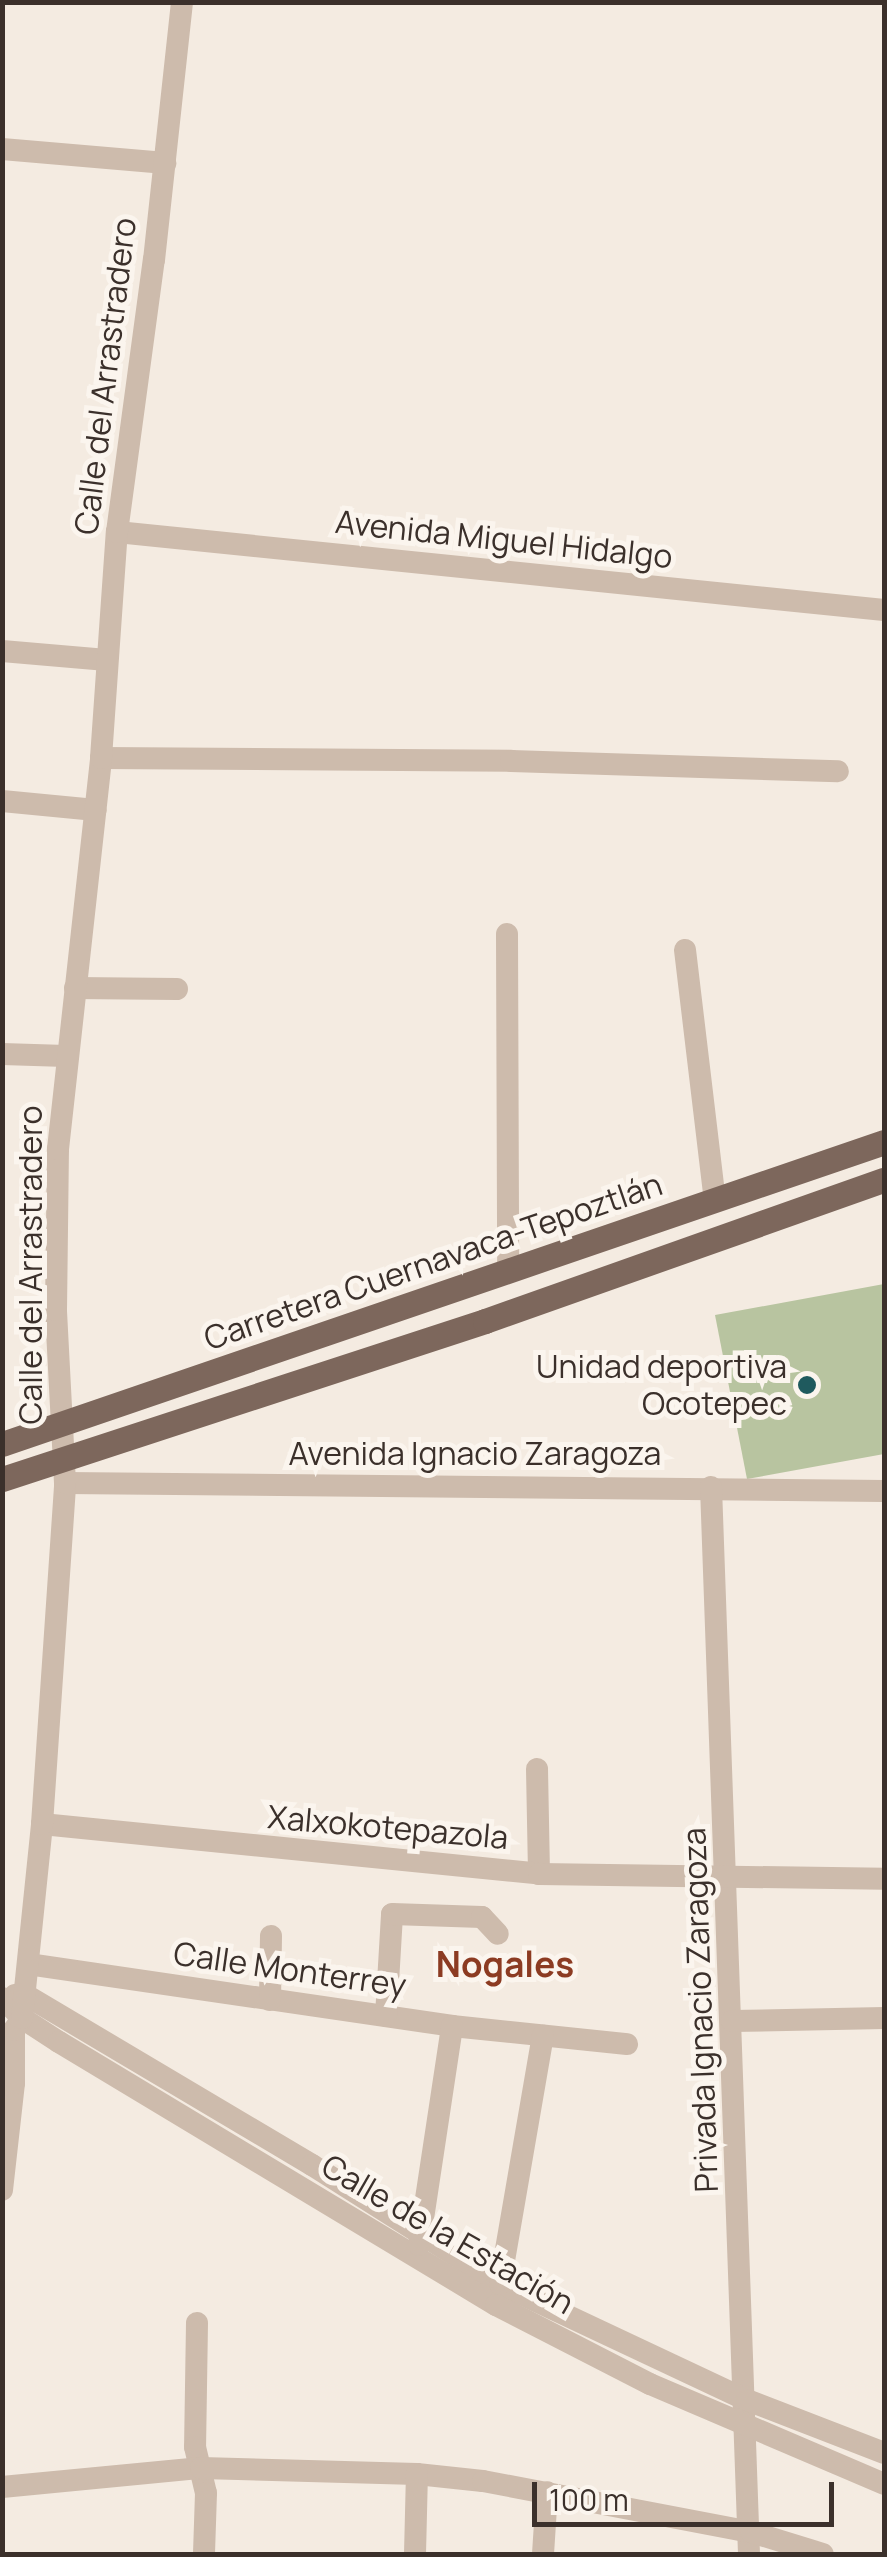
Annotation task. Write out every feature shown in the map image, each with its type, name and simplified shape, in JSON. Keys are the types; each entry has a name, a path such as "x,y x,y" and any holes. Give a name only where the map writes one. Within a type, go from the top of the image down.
{"main road":[{"name":"Carretera Cuernavaca-Tepoztlán","path":"2,1444 884,1142"},
{"path":"2,1479 64,1472 884,1180"}],"street":[{"name":"Calle del Arrastradero","path":"2,2190 14,2083 13,2002 28,1964 42,1824 64,1472 56,1310 58,1149 101,758 117,532 182,2"},
{"path":"2,149 165,163"},
{"name":"Avenida Miguel Hidalgo","path":"117,532 884,610"},
{"path":"2,651 107,660"},
{"path":"101,758 511,761 838,771"},
{"path":"2,801 96,810"},
{"path":"507,934 508,1272"},
{"path":"685,950 715,1200"},
{"path":"75,988 177,989"},
{"path":"2,1054 66,1056"},
{"name":"Avenida Ignacio Zaragoza","path":"64,1472 884,1491"},
{"name":"Privada Ignacio Zaragoza","path":"711,1487 750,2543"},
{"path":"537,1769 539,1874"},
{"name":"Xalxokotepazola","path":"42,1824 539,1874 884,1879"},
{"path":"386,2016 392,1914 482,1917 498,1934"},
{"path":"270,2000 271,1936"},
{"name":"Calle Monterrey","path":"28,1964 452,2026 627,2044"},
{"name":"Calle de la Estación","path":"13,2002 312,2164 500,2284 747,2400 884,2453"},
{"name":"Calle de la Estación","path":"13,2002 417,2259 650,2384 884,2484"},
{"path":"732,2021 884,2018"},
{"path":"417,2259 452,2026"},
{"path":"500,2284 543,2036"},
{"path":"197,2322 195,2447 201,2468 207,2536 204,2554"},
{"path":"2,2487 201,2468 417,2474 547,2492 750,2543 822,2554"},
{"path":"415,2554 417,2474"},
{"path":"544,2554 547,2492"}],"green space":[{"name":"Unidad deportiva Ocotepec","path":"884,1284 884,1454 747,1479 715,1315"}],"place":[{"name":"Unidad deportiva Ocotepec","path":"807,1385"}],"district":[{"name":"Nogales","path":"505,1964"}]}
